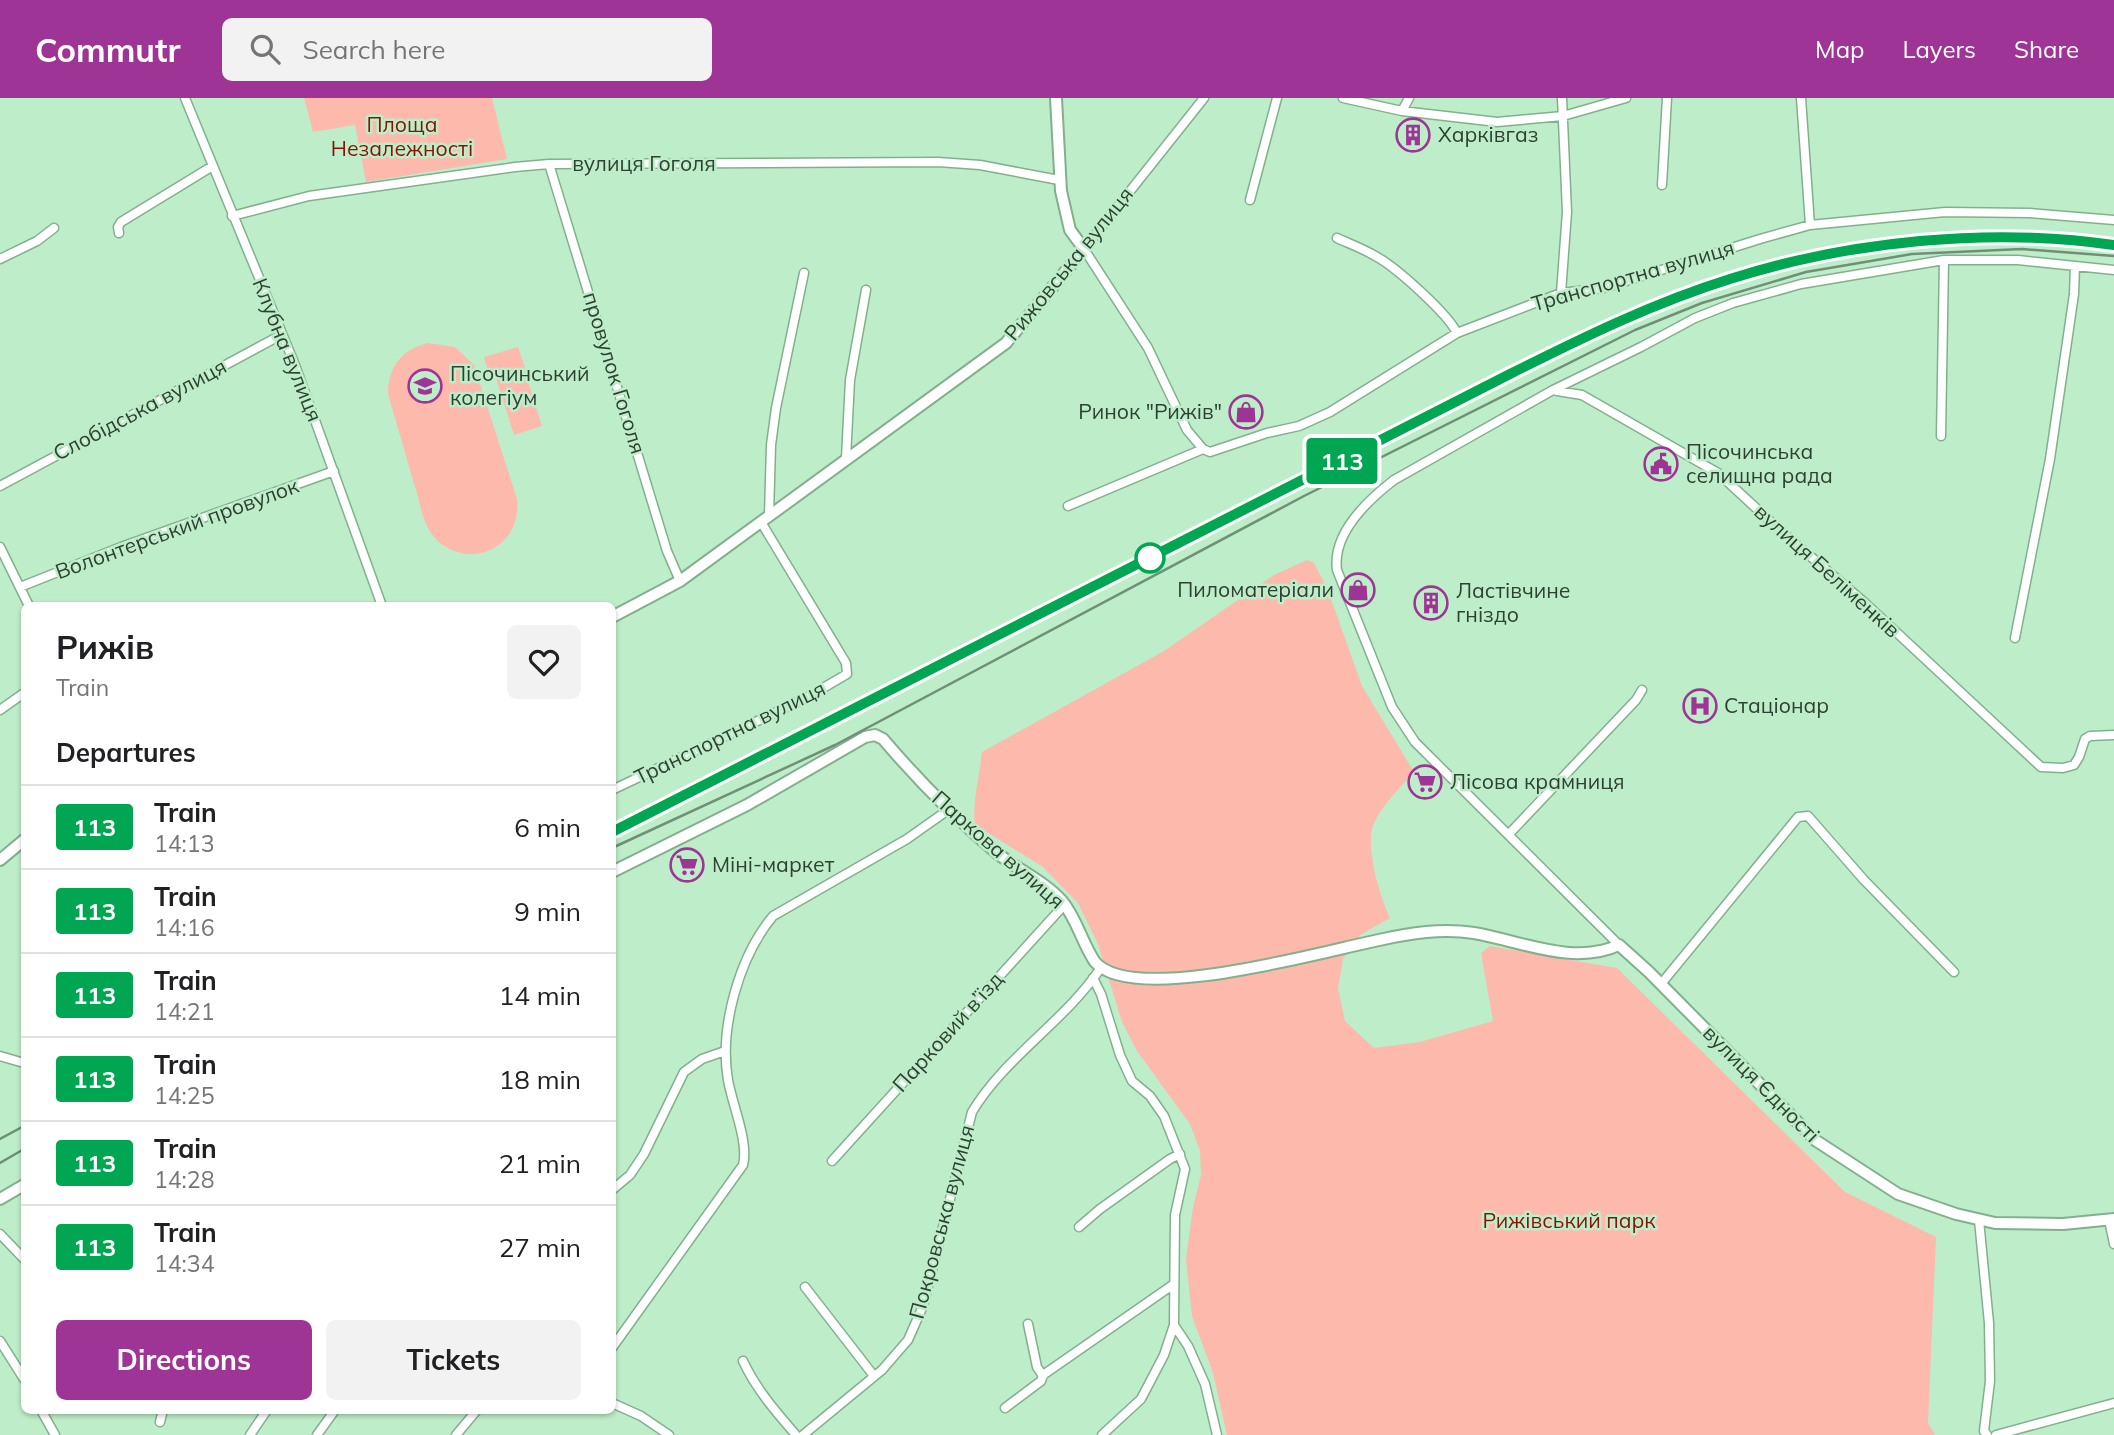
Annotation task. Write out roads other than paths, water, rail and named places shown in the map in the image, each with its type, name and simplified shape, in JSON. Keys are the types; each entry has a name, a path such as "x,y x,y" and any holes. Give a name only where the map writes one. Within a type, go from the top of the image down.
{"street":[{"name":"Клубна вулиця","path":"185,98 211,167 295,365 381,602"},
{"path":"1056,98 1059,180 1070,230 1148,348 1187,430 1203,449"},
{"name":"Рижовська вулиця","path":"616,615 680,581 1006,343 1204,98"},
{"path":"1250,200 1276,98"},
{"path":"1343,98 1402,111 1497,122 1563,116 1626,98"},
{"path":"1402,111 1409,98"},
{"path":"1561,293 1567,212 1562,98"},
{"path":"1662,185 1667,98"},
{"path":"1801,98 1810,225"},
{"name":"вулиця Гоголя","path":"232,216 309,196 549,164 938,162 980,165 1059,180"},
{"name":"провулок Гоголя","path":"549,164 667,551 680,581"},
{"path":"119,233 121,222 211,167"},
{"name":"Транспортна вулиця","path":"1068,506 1203,449 1210,452 1267,433 1299,426 1331,412 1457,333 1561,293 1604,288 1810,225 1945,212 2031,213 2114,220"},
{"path":"0,259 37,241 54,228"},
{"path":"1337,238 1387,264 1440,310 1457,333"},
{"path":"1941,436 1944,260"},
{"path":"1553,390 1695,318 1733,303 1801,284 1944,260 2018,260 2114,270"},
{"path":"2015,638 2050,459 2076,266"},
{"path":"765,519 775,408 804,273"},
{"path":"846,458 849,388 866,290"},
{"name":"Слобідська вулиця","path":"0,486 281,335"},
{"name":"вулиця Єдності","path":"1553,390 1406,473 1380,491 1349,526 1340,543 1336,564 1339,579 1386,693 1403,726 1815,1140 1898,1194 1979,1220 2025,1225 2111,1220"},
{"name":"вулиця Беліменків","path":"1553,390 1582,395 1718,473 1865,603 2041,767 2063,768 2074,765 2085,739 2090,736 2114,735"},
{"name":"Волонтерський провулок","path":"20,587 121,547 334,471"},
{"name":"Транспортна вулиця","path":"616,788 806,698 847,674 846,663 765,519"},
{"path":"0,547 27,602"},
{"path":"1509,834 1636,700 1642,690"},
{"path":"0,710 21,695"},
{"name":"Паркова вулиця","path":"616,870 747,805 865,737 875,735 883,739 948,810 1003,858 1051,889 1065,904 1097,974 1120,1055 1132,1081 1150,1096 1164,1116 1185,1169 1175,1214 1174,1325"},
{"path":"616,1342 743,1165 745,1151 728,1079 725,1051 739,979 757,939 774,916 907,839 948,810"},
{"path":"1661,984 1798,817 1803,815 1808,816 1864,880 1954,971"},
{"path":"0,860 21,842"},
{"name":"Парковий в’їзд","path":"832,1161 1065,904"},
{"path":"1097,974 1126,978 1208,976 1396,936 1439,931 1476,933 1526,946 1579,953 1605,952 1619,945"},
{"name":"Покровська вулиця","path":"803,1435 874,1376 908,1340 923,1306 972,1112 986,1088 1097,974"},
{"path":"616,1187 630,1175 644,1154 684,1072 702,1059 725,1051"},
{"path":"0,1056 21,1062"},
{"path":"1080,1227 1100,1209 1181,1154"},
{"path":"0,1199 21,1187"},
{"path":"1979,1220 1989,1323 1990,1381 1984,1431 1987,1435"},
{"path":"2111,1220 2114,1244"},
{"path":"0,1234 21,1256"},
{"path":"1005,1408 1041,1381 1043,1376 1174,1284"},
{"path":"805,1287 874,1376"},
{"path":"1028,1324 1037,1367 1043,1376"},
{"path":"1102,1435 1141,1399 1164,1355 1174,1325"},
{"path":"1174,1325 1188,1346 1205,1384 1217,1435"},
{"path":"0,1341 21,1374"},
{"path":"743,1361 750,1377 765,1398 796,1435"},
{"path":"1996,1435 2114,1403"},
{"path":"616,1406 641,1416 669,1435"},
{"path":"43,1414 55,1435"},
{"path":"160,1422 162,1414"},
{"path":"250,1435 264,1414"},
{"path":"317,1435 332,1414"},
{"path":"456,1435 474,1414"}],"railway":[{"path":"616,830 1510,374 1591,334 1673,299 1776,266 1871,247 1920,241 2018,237 2114,245"},
{"path":"616,846 835,745 1304,496 1635,330 1702,303 1806,272 1912,254 2022,249 2114,256"},
{"path":"0,1139 21,1128"},
{"path":"0,1163 21,1151"}],"train":[{"name":"113","path":"616,830 1510,374 1661,303 1788,262 1931,240 2032,238 2114,245"}],"place":[{"name":"Харківгаз","path":"1413,135"},
{"name":"Пісочинський колегіум","path":"425,386"},
{"name":"Ринок \"Рижів\"","path":"1246,412"},
{"name":"Пісочинська селищна рада","path":"1661,464"},
{"name":"Пиломатеріали","path":"1358,590"},
{"name":"Ластівчине гніздо","path":"1431,603"},
{"name":"Стаціонар","path":"1700,706"},
{"name":"Лісова крамниця","path":"1425,782"},
{"name":"Міні-маркет","path":"687,865"}],"park label":[{"name":"Площа Незалежності","path":"402,137"},
{"name":"Рижівський парк","path":"1569,1221"}]}
